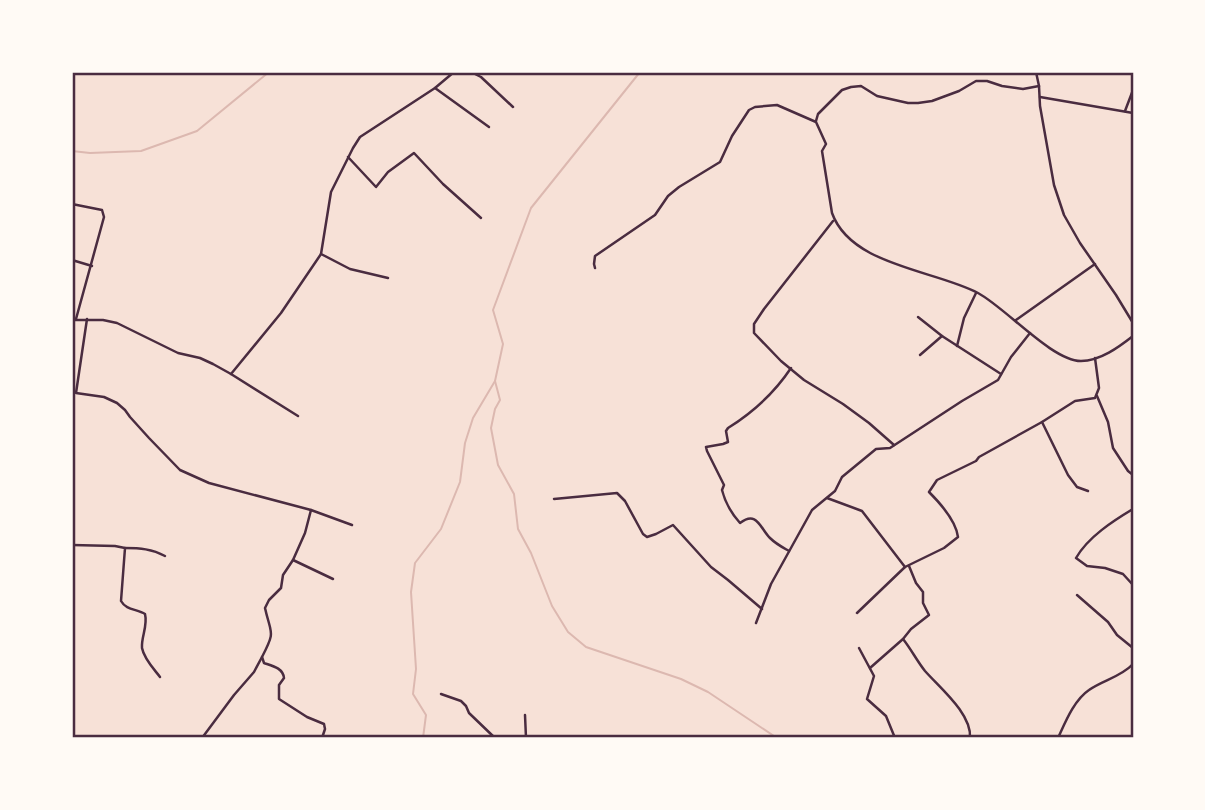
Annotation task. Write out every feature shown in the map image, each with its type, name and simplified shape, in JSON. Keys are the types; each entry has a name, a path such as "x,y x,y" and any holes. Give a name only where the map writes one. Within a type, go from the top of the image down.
{"street":[{"path":"231,374 281,313 321,254 331,192 360,137 435,88 454,72"},
{"path":"471,72 481,77 513,107"},
{"path":"1036,72 1054,185 1064,215 1133,323"},
{"path":"1039,86 1023,89 976,81 959,91 918,103 877,96 861,86 842,90 818,114 816,122 826,144 822,151 834,220 841,230 864,249 907,269 976,292 1066,358 1082,361 1095,358 1133,336"},
{"path":"435,88 489,127"},
{"path":"1125,111 1133,90"},
{"path":"1039,97 1133,113"},
{"path":"595,268 595,256 655,215 668,196 679,187 720,162 741,119 749,110 776,105 816,122"},
{"path":"348,157 376,187 388,172 414,153 481,218"},
{"path":"72,204 102,210 104,217 92,266 74,320 117,323 178,352 200,358 298,416"},
{"path":"834,220 764,309 754,324 754,333 804,380 844,404 894,445"},
{"path":"321,254 350,269 388,278"},
{"path":"72,260 92,266"},
{"path":"1016,320 1095,264"},
{"path":"957,346 964,318 976,292"},
{"path":"918,317 1001,374"},
{"path":"87,319 74,392 104,397 117,403 180,470 209,483 311,510 352,524"},
{"path":"756,623 771,584 812,510 835,491 842,477 876,449 890,448 998,380 1011,356 1030,333"},
{"path":"920,355 942,336"},
{"path":"1095,358 1099,388 1097,396 1108,422 1113,448 1133,475"},
{"path":"789,551 777,545 757,521 745,518 740,523 734,517 724,499 724,485 706,447 728,442 728,428 746,417 791,369"},
{"path":"857,613 907,566 944,548 958,537 957,529 929,492 937,480 976,461 1075,401 1097,396"},
{"path":"1042,422 1068,475 1077,487 1088,491"},
{"path":"554,499 617,493 625,500 643,534 647,537 673,525 711,567 762,609"},
{"path":"827,498 862,511 907,566 923,592 923,603 929,615 870,667"},
{"path":"1133,509 1108,525 1082,548 1076,558 1087,566 1123,574 1133,585"},
{"path":"202,738 254,672 270,642 272,632 265,608 281,588 283,575 305,533 311,510"},
{"path":"72,545 115,545 156,551 166,556"},
{"path":"125,548 121,601 124,606 145,614 147,621 143,651 160,677"},
{"path":"293,560 333,579"},
{"path":"1077,595 1133,648"},
{"path":"903,639 925,671 944,689 966,720 970,738"},
{"path":"859,648 874,676 867,699 886,716 895,738"},
{"path":"262,657 264,663 277,667 283,673 284,678 279,685 279,699 307,717 324,724 322,738"},
{"path":"1058,738 1067,718 1087,691 1125,672 1133,664"},
{"path":"441,694 461,701 469,713 495,738"},
{"path":"525,715 526,738"}],"waterway":[{"path":"72,151 141,151 197,131 269,72"},
{"path":"423,738 426,715 413,694 416,669 411,592 415,563 441,529 460,482 465,443 473,418 495,381 503,344 493,310 531,208 640,72"},
{"path":"495,381 500,400 491,428 498,465 514,494 518,529 531,553 552,606 568,632 586,647 681,679 708,692 777,738"}]}
